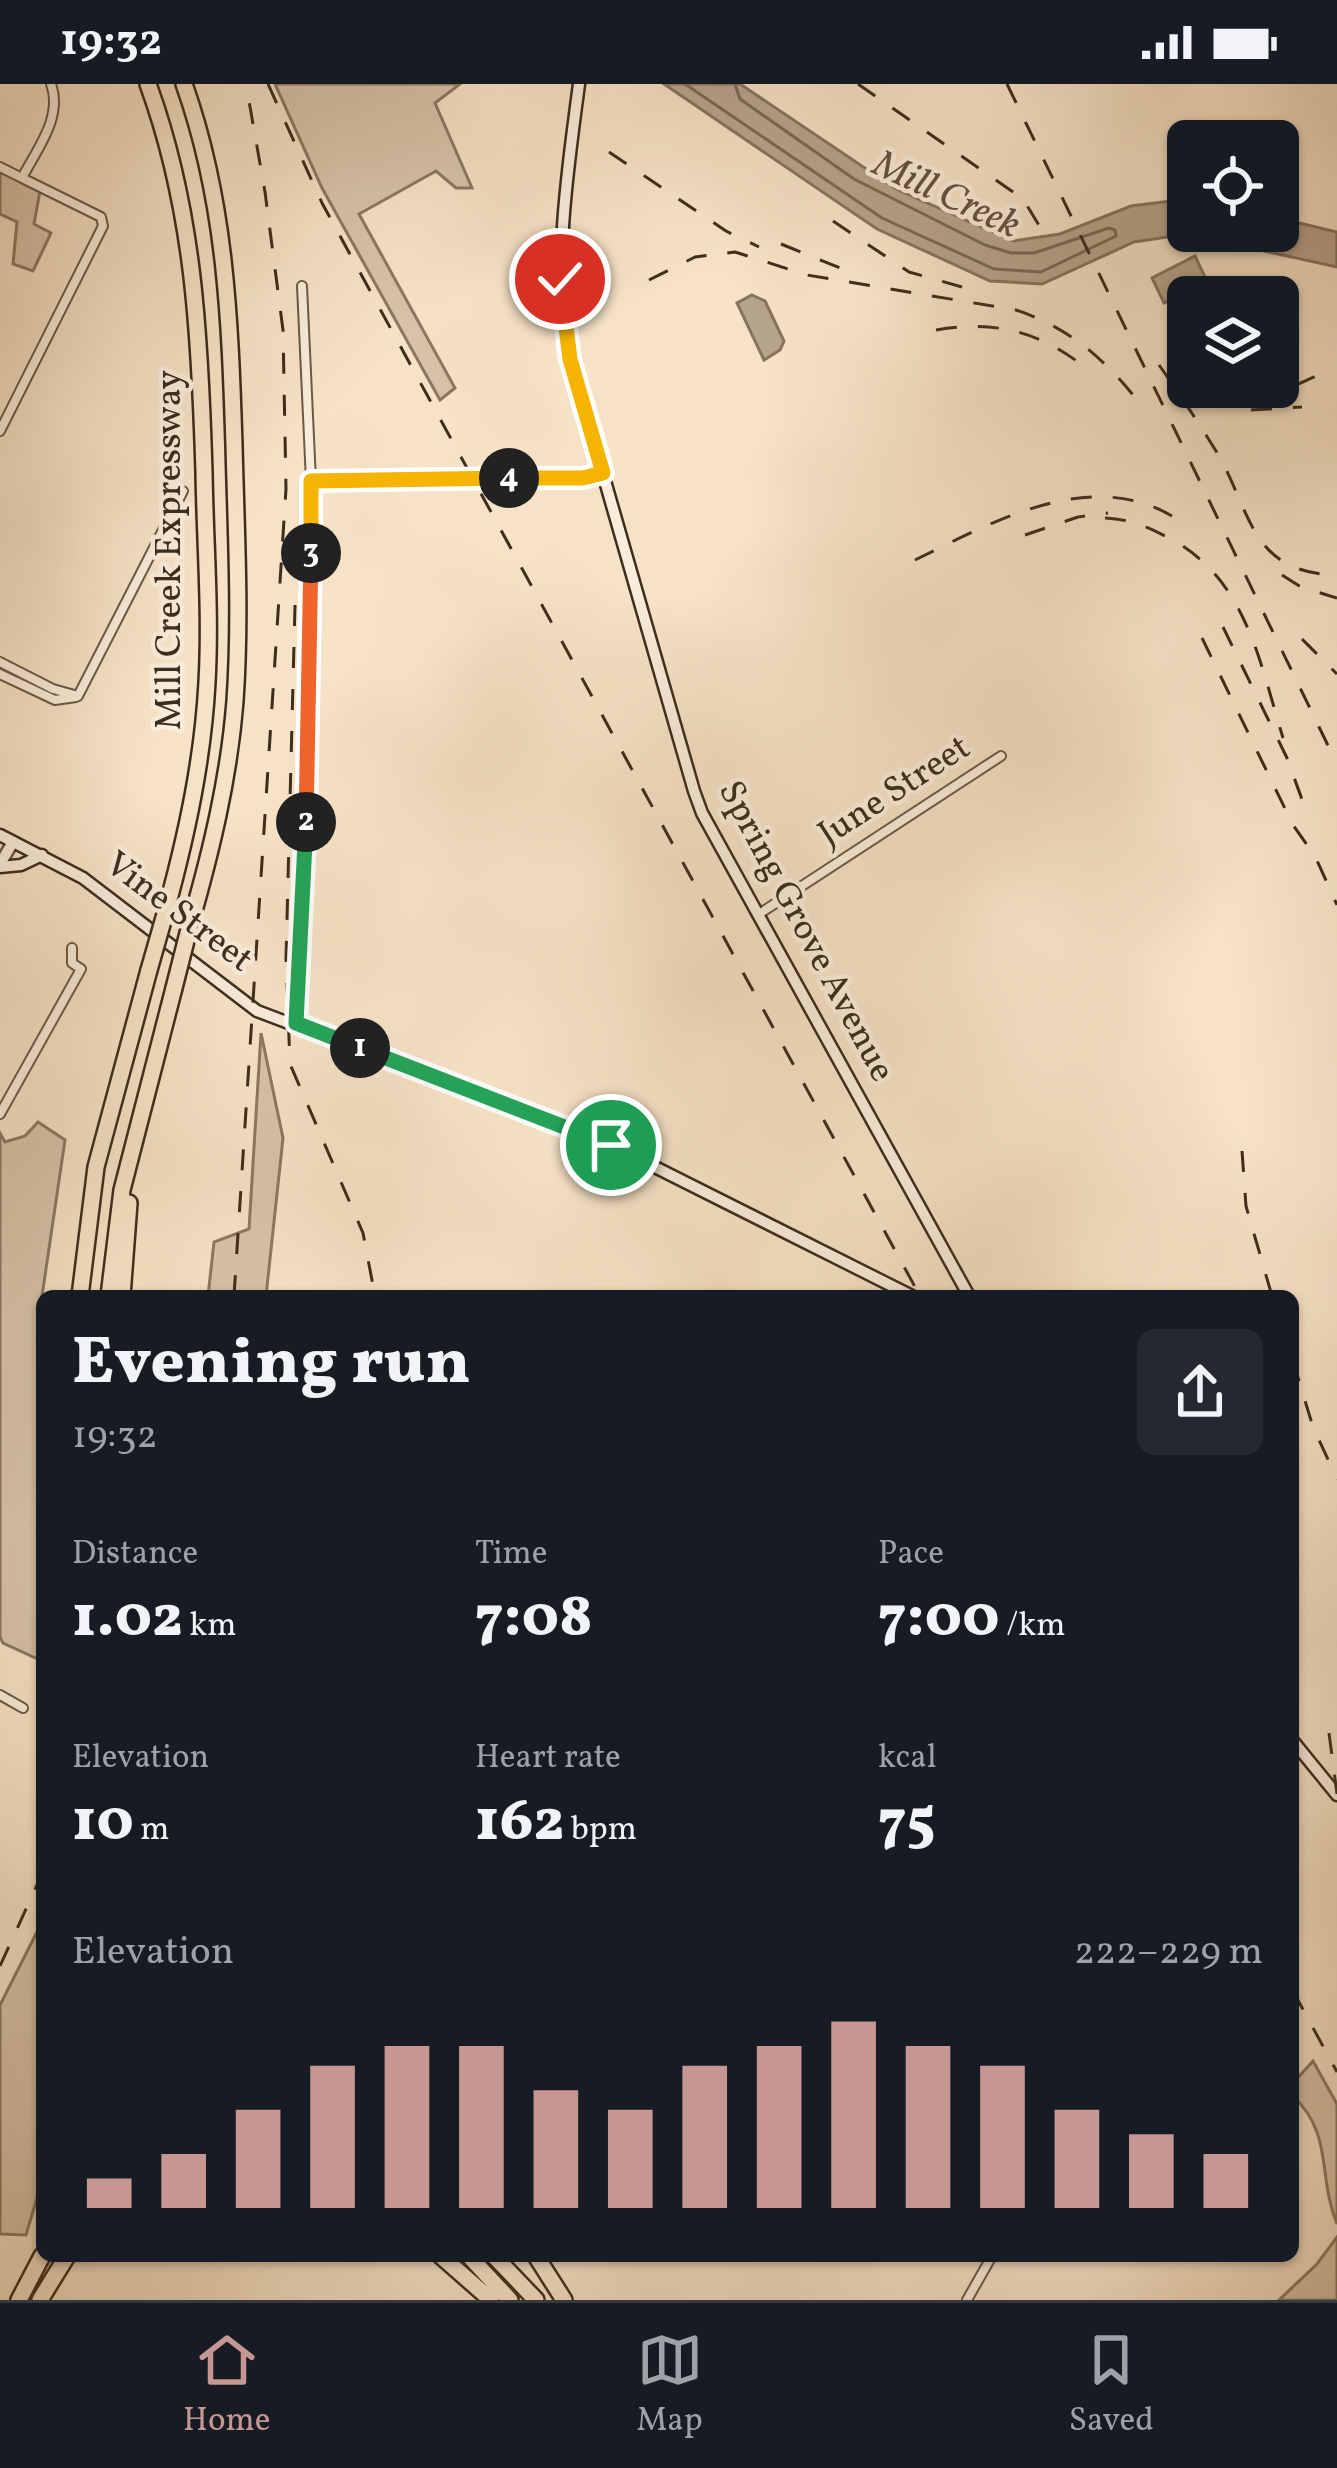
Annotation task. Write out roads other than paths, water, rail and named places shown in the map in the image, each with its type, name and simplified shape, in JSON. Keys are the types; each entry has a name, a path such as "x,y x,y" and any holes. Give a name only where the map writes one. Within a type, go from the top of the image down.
{"highway":[{"name":"Mill Creek Expressway","path":"81,1290 97,1167 167,908 200,758 208,628 194,279 174,164 148,84"},
{"name":"Mill Creek Expressway","path":"110,1290 116,1221 211,852 235,701 237,594 226,268 209,166 184,84"},
{"path":"122,1290 131,1156"},
{"path":"19,2300 39,2262"},
{"path":"38,2300 60,2262"},
{"path":"448,2262 491,2300"},
{"path":"475,2262 510,2300"},
{"path":"500,2262 536,2300"},
{"path":"540,2262 564,2300"}],"main road":[{"name":"Spring Grove Avenue","path":"579,84 567,173 562,316 570,359 694,791 966,1290"},
{"name":"Vine Street","path":"0,835 92,884 257,1011 611,1145 900,1290"},
{"path":"0,866 13,842"},
{"path":"0,866 21,865 42,855"},
{"path":"1299,1748 1337,1795"}],"street":[{"path":"22,178 54,114 56,96 51,84"},
{"path":"0,167 100,217 103,226 0,431"},
{"path":"296,1023 307,764 311,481 302,286"},
{"path":"311,481 583,478 603,473"},
{"path":"77,696 183,491"},
{"path":"0,662 52,689 77,696"},
{"path":"0,674 55,700 77,696"},
{"name":"June Street","path":"759,914 1001,756"},
{"path":"0,1114 81,968 72,963 72,948"},
{"path":"0,1695 22,1708"},
{"path":"967,2300 989,2262"}],"water":[{"path":"664,84 740,84 896,189 1013,241 1060,234 1131,206 1167,202 1167,237 1134,242 1042,284 990,281 877,229"},
{"path":"1299,223 1337,232 1337,267 1269,252 1299,252"},
{"path":"1195,256 1205,276 1167,276 1164,303 1152,278"},
{"path":"752,295 765,301 784,341 780,350 764,360 737,303"}],"railway":[{"path":"234,1290 286,489 283,330 246,84"},
{"path":"268,84 322,203 917,1290"},
{"path":"858,84 1023,199 1043,232"},
{"path":"1007,84 1337,764"},
{"path":"609,152 726,231 759,247"},
{"path":"833,221 909,272 962,287"},
{"path":"781,244 850,272"},
{"path":"649,280 695,257 735,252 807,275 1016,310 1055,327 1088,349 1145,410"},
{"path":"936,330 1011,330 1045,342 1078,362"},
{"path":"1159,365 1216,451 1257,535 1270,551 1308,572 1337,575"},
{"path":"1299,384 1331,369"},
{"path":"1251,410 1302,407"},
{"path":"915,560 1008,517 1074,499 1140,502 1172,516"},
{"path":"1025,535 1078,517 1108,513"},
{"path":"1105,518 1137,524 1167,537 1215,574 1246,623 1283,738"},
{"path":"1282,575 1301,587 1337,598"},
{"path":"295,605 286,958 290,1064 363,1233 374,1290"},
{"path":"1223,627 1287,758 1308,816"},
{"path":"1202,638 1337,905"},
{"path":"1302,639 1337,674"},
{"path":"1242,1151 1246,1206 1270,1290"},
{"path":"1299,1381 1313,1427 1337,1479"},
{"path":"1329,1733 1337,1794"},
{"path":"0,1966 36,1887"},
{"path":"1299,2002 1337,2072"}],"water label":[{"name":"Mill Creek","path":"946,196"}]}
